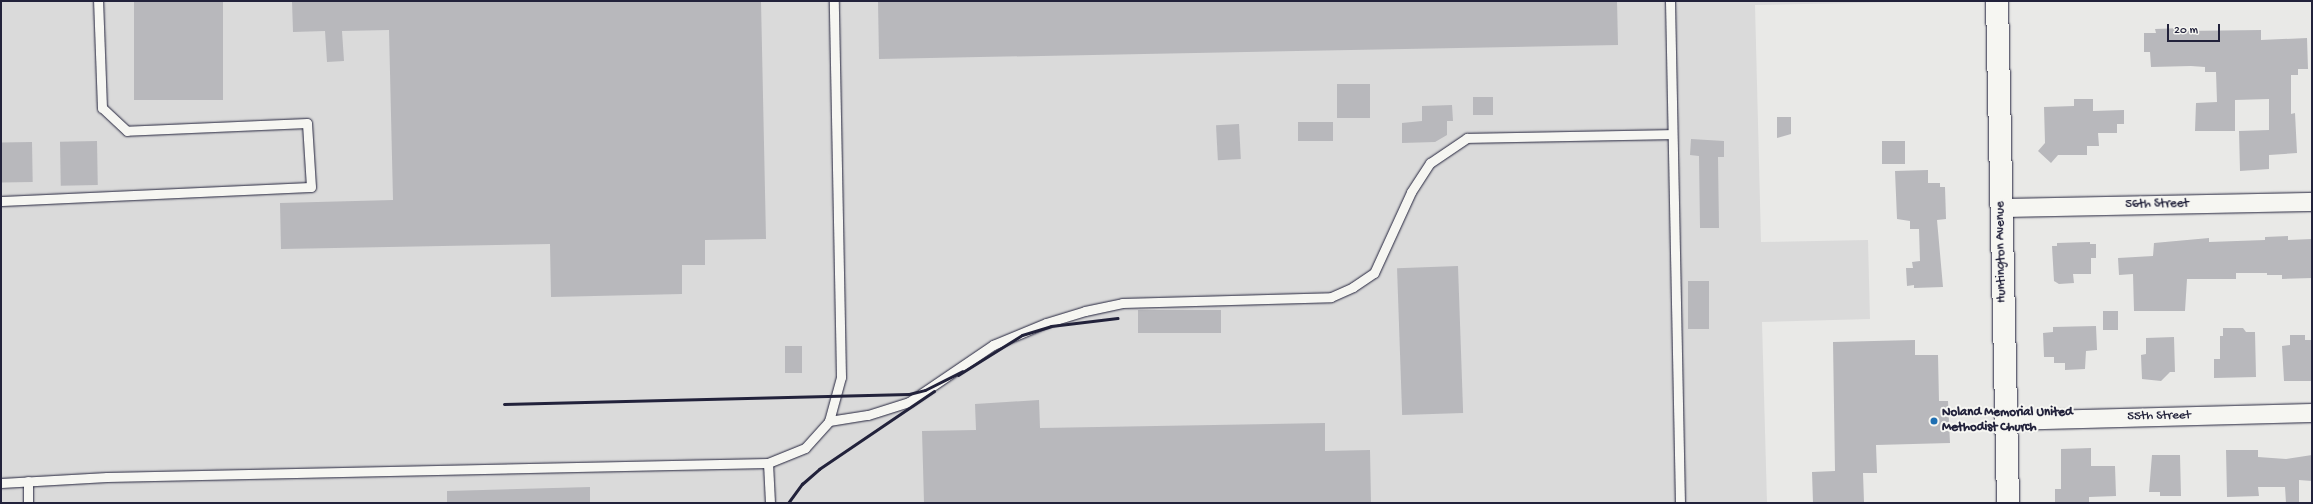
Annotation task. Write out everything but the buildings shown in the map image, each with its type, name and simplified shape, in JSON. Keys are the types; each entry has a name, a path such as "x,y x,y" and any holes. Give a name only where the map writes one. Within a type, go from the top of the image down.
{"main road":[{"name":"Huntington Avenue","path":"1997,1 2008,503"}],"street":[{"name":"56th Street","path":"2001,208 2312,202"},
{"name":"55th Street","path":"2006,421 2312,413"}],"lane":[{"path":"1,202 311,187 307,123 127,131 102,108 98,1"},
{"path":"1,483 115,476 768,463 805,448 829,420 841,377 834,1"},
{"path":"1670,1 1680,503"},
{"path":"829,420 868,415 909,402 993,345 1046,323 1085,311 1122,303 1331,297 1353,287 1374,273 1412,192 1430,163 1466,138 1672,134"},
{"path":"768,463 770,503"},
{"path":"28,481 28,503"}],"shaded area":[{"path":"1,1 1956,1 1755,5 1761,242 1868,240 1870,319 1762,322 1767,503 1,503"}],"railway":[{"path":"958,375 1022,335 1051,326 1118,318"},
{"path":"504,404 909,394 925,390 963,371"},
{"path":"788,503 802,484 819,469 934,391"}],"place":[{"name":"Noland Memorial United Methodist Church","path":"1934,421"}]}
